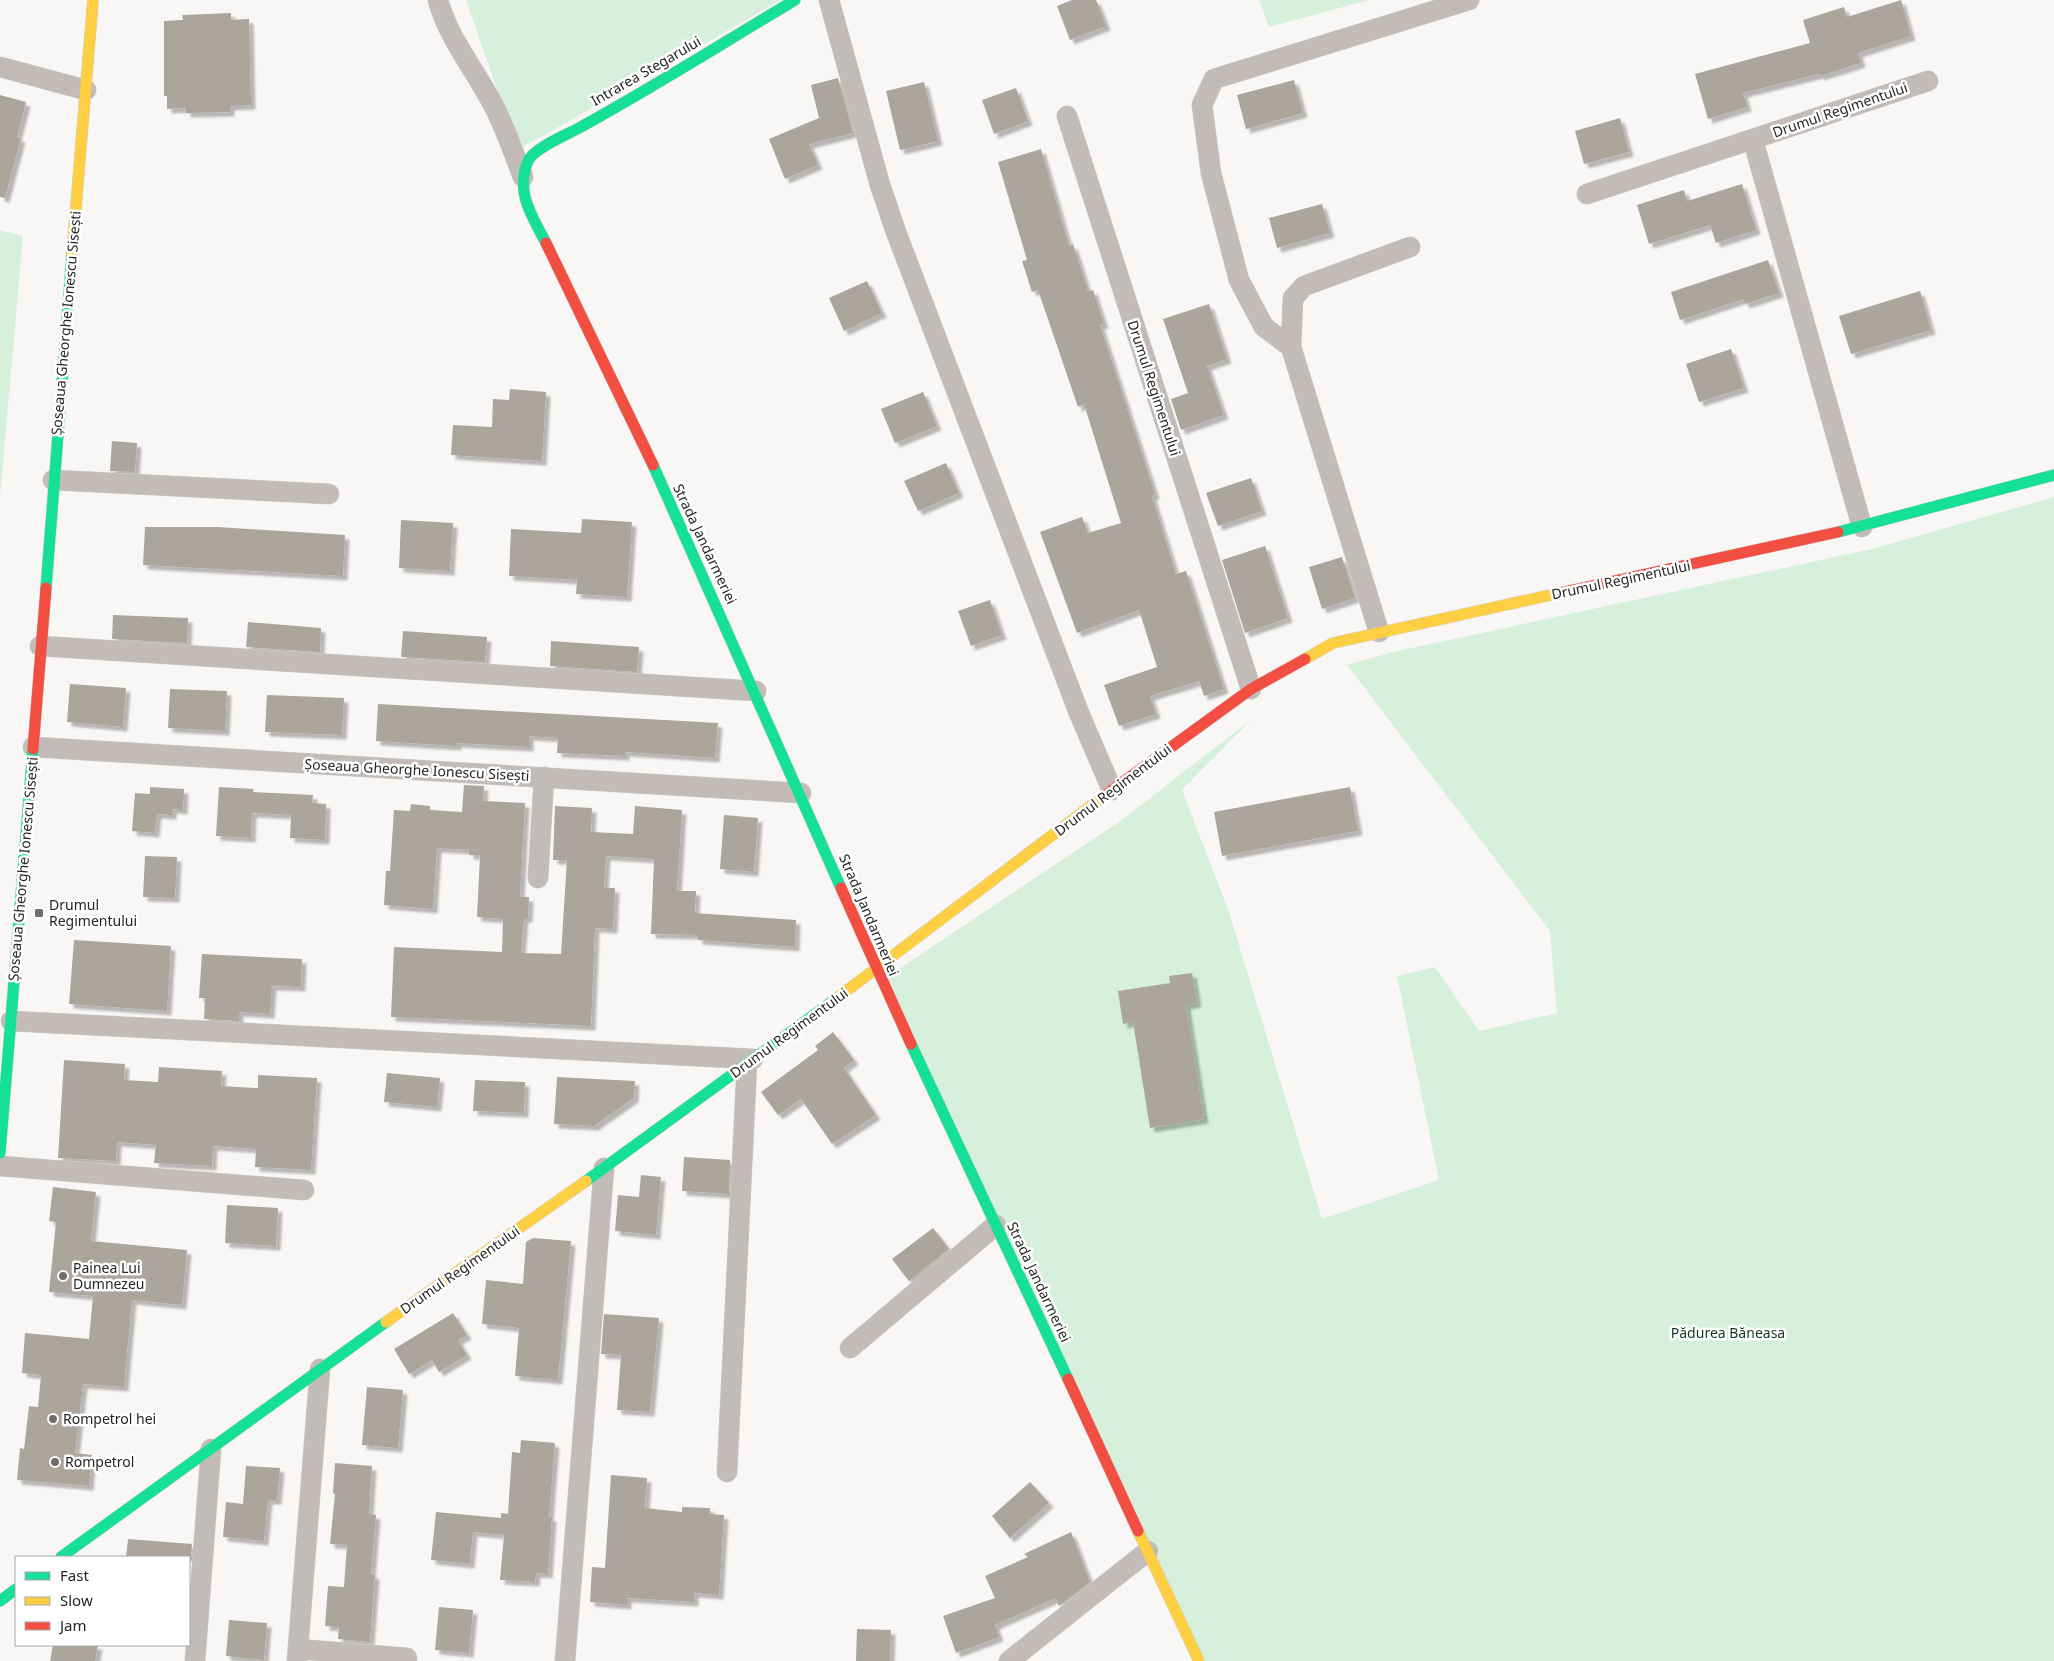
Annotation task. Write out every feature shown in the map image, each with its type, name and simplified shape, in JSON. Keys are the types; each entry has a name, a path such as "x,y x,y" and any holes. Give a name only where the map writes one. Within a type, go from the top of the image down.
{"street":[{"name":"Șoseaua Gheorghe Ionescu Sisești","path":"0,1153 93,0"},
{"path":"438,0 463,57 487,93 505,130 523,177"},
{"name":"Intrarea Stegarului","path":"523,177 529,159 545,146 604,114 795,0"},
{"path":"829,0 880,185 896,232 1079,713 1112,790"},
{"path":"1291,347 1264,327 1239,280 1211,173 1202,105 1214,79 1469,0"},
{"path":"0,67 86,90"},
{"name":"Drumul Regimentului","path":"1587,194 1928,81"},
{"name":"Drumul Regimentului","path":"1067,116 1251,689"},
{"path":"1753,140 1862,527"},
{"name":"Strada Jandarmeriei","path":"523,177 522,190 530,211 640,439 756,691 876,969 1198,1661"},
{"path":"1379,632 1291,347 1293,298 1304,286 1410,248"},
{"name":"Drumul Regimentului","path":"62,1556 320,1369 604,1168 876,969 1112,790 1251,689 1333,644 1379,632 1862,527 2054,475"},
{"path":"53,480 329,494"},
{"path":"40,646 756,691"},
{"name":"Șoseaua Gheorghe Ionescu Sisești","path":"33,746 801,793"},
{"path":"538,878 544,777"},
{"path":"11,1021 750,1061 727,1472"},
{"path":"0,1166 304,1190"},
{"path":"565,1661 604,1168"},
{"path":"850,1348 996,1225"},
{"path":"320,1369 297,1655 406,1658"},
{"path":"195,1661 211,1449"},
{"path":"1009,1661 1148,1551"},
{"path":"0,1601 15,1590"}],"green space":[{"path":"466,0 781,0 518,150"},
{"path":"1259,0 1369,0 1269,27"},
{"path":"0,230 23,236 0,497"},
{"name":"Pădurea Băneasa","path":"2054,497 2054,1661 1199,1661 876,969 899,969 1119,822 1252,719 1182,790 1229,912 1322,1219 1439,1180 1397,976 1435,967 1479,1031 1557,1013 1550,931 1347,665 1393,652 1872,549"}],"building":[{"path":"1072,0 1096,0 1106,26 1070,40 1057,6"},
{"path":"1901,0 1911,36 1858,53 1861,63 1820,76 1819,74 1743,93 1747,107 1708,119 1695,74 1810,43 1803,20 1844,7 1847,17"},
{"path":"231,13 231,20 249,19 251,105 230,106 230,112 186,113 186,108 167,109 167,96 164,96 164,21 183,20 182,15"},
{"path":"838,78 853,133 809,144 818,165 785,179 769,139 819,118 811,85"},
{"path":"1294,80 1303,113 1246,129 1237,95"},
{"path":"924,82 938,141 900,150 886,91"},
{"path":"1016,88 1028,121 994,134 982,100"},
{"path":"0,95 26,102 17,137 21,138 5,198 0,197"},
{"path":"1620,118 1629,152 1584,164 1575,131"},
{"path":"1041,149 1069,246 1073,244 1088,291 1093,290 1104,324 1100,325 1155,494 1152,496 1176,574 1186,571 1224,689 1204,696 1199,681 1150,696 1156,714 1119,726 1104,685 1157,667 1139,610 1077,633 1040,532 1082,517 1088,533 1121,523 1084,404 1078,407 1038,290 1032,292 1022,261 1027,260 998,162"},
{"path":"1742,184 1756,230 1716,243 1710,225 1649,244 1637,205 1684,190 1687,201"},
{"path":"1322,204 1330,233 1277,248 1269,218"},
{"path":"1768,260 1779,293 1745,304 1743,299 1680,320 1671,292"},
{"path":"867,281 882,313 844,331 829,298"},
{"path":"1920,291 1931,330 1851,354 1839,316"},
{"path":"1209,304 1227,359 1207,366 1224,415 1181,430 1171,399 1188,393 1163,319"},
{"path":"1731,349 1744,388 1699,402 1686,364"},
{"path":"510,389 546,392 542,461 451,455 453,425 492,427 493,399 509,400"},
{"path":"923,392 937,426 895,443 881,409"},
{"path":"112,441 137,443 135,472 110,471"},
{"path":"946,463 959,493 918,511 904,481"},
{"path":"1251,478 1262,511 1218,526 1206,493"},
{"path":"582,519 632,522 627,597 576,594 577,580 509,576 511,529 581,533"},
{"path":"401,520 453,523 450,571 399,568"},
{"path":"145,527 217,527 345,535 343,576 143,565"},
{"path":"1265,546 1288,618 1245,633 1222,560"},
{"path":"1342,557 1355,598 1322,609 1309,567"},
{"path":"990,600 1002,635 971,646 958,611"},
{"path":"113,615 188,618 187,643 112,639"},
{"path":"248,622 321,628 320,652 246,647"},
{"path":"403,631 487,637 485,662 401,657"},
{"path":"551,641 639,647 637,672 550,666"},
{"path":"70,684 126,688 123,727 67,722"},
{"path":"170,689 227,691 225,731 168,728"},
{"path":"267,695 344,698 342,735 265,732"},
{"path":"378,704 718,723 715,758 625,752 625,756 557,753 558,738 529,736 529,747 457,743 457,746 376,741"},
{"path":"464,785 484,786 483,801 525,803 520,897 529,897 528,918 524,918 521,953 561,954 567,860 553,860 555,806 592,808 591,832 633,834 635,806 682,810 677,891 696,891 695,913 796,920 795,947 698,940 698,935 651,934 654,859 606,856 604,888 615,888 613,929 595,928 591,1026 391,1017 394,947 502,952 503,919 477,917 480,855 469,855 469,850 437,848 433,909 384,905 386,871 390,871 394,810 410,811 411,804 430,806 430,810 462,812"},
{"path":"150,787 184,789 183,810 172,809 172,815 157,814 155,833 132,831 135,793 150,794"},
{"path":"219,787 254,789 253,792 313,795 312,803 326,804 325,840 290,838 291,815 252,813 251,838 216,836"},
{"path":"1350,787 1358,831 1222,856 1214,812"},
{"path":"724,815 758,818 754,872 720,869"},
{"path":"145,856 177,857 175,898 143,897"},
{"path":"74,940 171,946 167,1011 69,1004"},
{"path":"202,954 302,959 301,987 272,986 270,1014 239,1012 239,1021 204,1019 205,998 199,998"},
{"path":"1192,973 1197,1003 1186,1005 1204,1119 1150,1128 1133,1022 1123,1024 1118,991 1170,983 1169,976"},
{"path":"833,1032 854,1060 844,1068 876,1115 832,1144 801,1099 778,1115 761,1092 818,1050 815,1046"},
{"path":"64,1060 125,1064 124,1080 158,1082 159,1067 222,1071 221,1086 258,1088 258,1075 317,1078 311,1170 255,1167 256,1149 213,1146 212,1166 154,1163 156,1145 117,1142 116,1161 58,1158"},
{"path":"387,1073 440,1078 437,1107 384,1102"},
{"path":"557,1077 635,1081 634,1098 594,1126 554,1124"},
{"path":"475,1080 525,1082 524,1113 473,1111"},
{"path":"684,1157 730,1160 729,1194 682,1191"},
{"path":"641,1175 661,1177 656,1235 615,1231 618,1195 639,1197"},
{"path":"53,1187 96,1192 91,1241 187,1250 182,1305 132,1300 124,1387 83,1384 75,1453 92,1455 89,1486 17,1480 20,1448 24,1449 29,1406 38,1407 41,1375 22,1373 25,1333 89,1339 93,1296 49,1292 56,1222 49,1221"},
{"path":"227,1205 278,1208 276,1246 225,1243"},
{"path":"933,1228 949,1249 909,1281 892,1259"},
{"path":"533,1238 571,1241 558,1380 515,1376 519,1328 482,1324 486,1280 523,1284 526,1242"},
{"path":"453,1313 467,1335 458,1340 467,1355 439,1372 432,1360 409,1374 394,1349"},
{"path":"604,1314 659,1318 650,1412 617,1410 621,1355 601,1354"},
{"path":"367,1387 403,1390 398,1448 362,1445"},
{"path":"521,1440 555,1443 549,1517 552,1517 548,1574 536,1573 535,1582 500,1580 504,1535 473,1532 470,1564 431,1560 436,1512 501,1518 501,1513 508,1514 512,1452 520,1453"},
{"path":"335,1463 372,1466 369,1514 376,1515 371,1574 375,1575 370,1642 338,1639 339,1627 325,1626 328,1586 344,1587 347,1545 330,1544 335,1494 333,1493"},
{"path":"246,1466 280,1468 277,1500 268,1500 264,1541 223,1537 226,1502 243,1504"},
{"path":"611,1475 647,1478 645,1508 682,1512 682,1507 710,1508 710,1514 724,1515 719,1595 694,1593 694,1602 627,1598 627,1605 590,1602 592,1567 605,1568"},
{"path":"1030,1482 1049,1503 1010,1538 992,1516"},
{"path":"1071,1532 1090,1582 1059,1606 1056,1598 995,1625 999,1637 956,1653 943,1616 995,1598 985,1576 1028,1557 1024,1554"},
{"path":"128,1539 192,1544 191,1557 126,1556"},
{"path":"439,1607 473,1610 469,1653 435,1650"},
{"path":"229,1620 267,1623 264,1660 226,1656"},
{"path":"857,1629 891,1630 890,1661 856,1661"},
{"path":"53,1646 98,1646 95,1661 50,1661"}],"traffic: fast":[{"path":"546,243 531,213 524,193 524,172 531,156 543,147 633,97 795,0"},
{"path":"46,588 72,255"},
{"path":"653,465 841,888"},
{"path":"1838,532 2054,475"},
{"path":"0,1153 33,749"},
{"path":"586,1181 833,1001"},
{"path":"911,1044 1068,1379"},
{"path":"62,1556 386,1322"},
{"path":"0,1601 15,1590"}],"traffic: slow":[{"path":"72,255 93,0"},
{"path":"1305,659 1333,643 1564,592"},
{"path":"833,1001 1108,793"},
{"path":"386,1322 586,1181"},
{"path":"1138,1531 1199,1661"}],"traffic: jam":[{"path":"546,243 653,465"},
{"path":"1564,592 1838,532"},
{"path":"33,749 46,588"},
{"path":"1108,793 1251,689 1305,659"},
{"path":"841,888 911,1044"},
{"path":"1068,1379 1138,1531"}],"place":[{"name":"Drumul Regimentului","path":"39,913"},
{"name":"Painea Lui Dumnezeu","path":"63,1276"},
{"name":"Rompetrol hei","path":"53,1419"},
{"name":"Rompetrol","path":"55,1462"}]}
